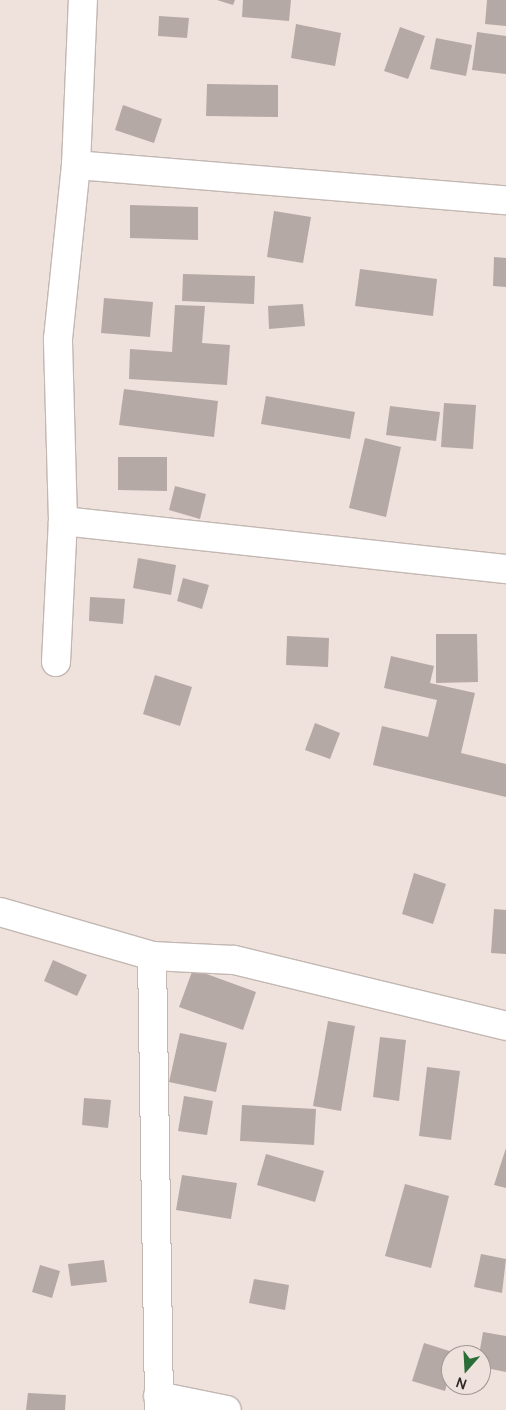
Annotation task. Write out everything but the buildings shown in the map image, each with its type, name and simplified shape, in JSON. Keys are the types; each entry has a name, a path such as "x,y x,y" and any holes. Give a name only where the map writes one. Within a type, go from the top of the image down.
{"street":[{"path":"56,662 63,521 58,339 76,165 83,0"},
{"path":"76,165 506,200"},
{"path":"63,521 506,569"},
{"path":"0,912 152,956 234,960 506,1026"},
{"path":"152,956 158,1403 227,1410"}]}
